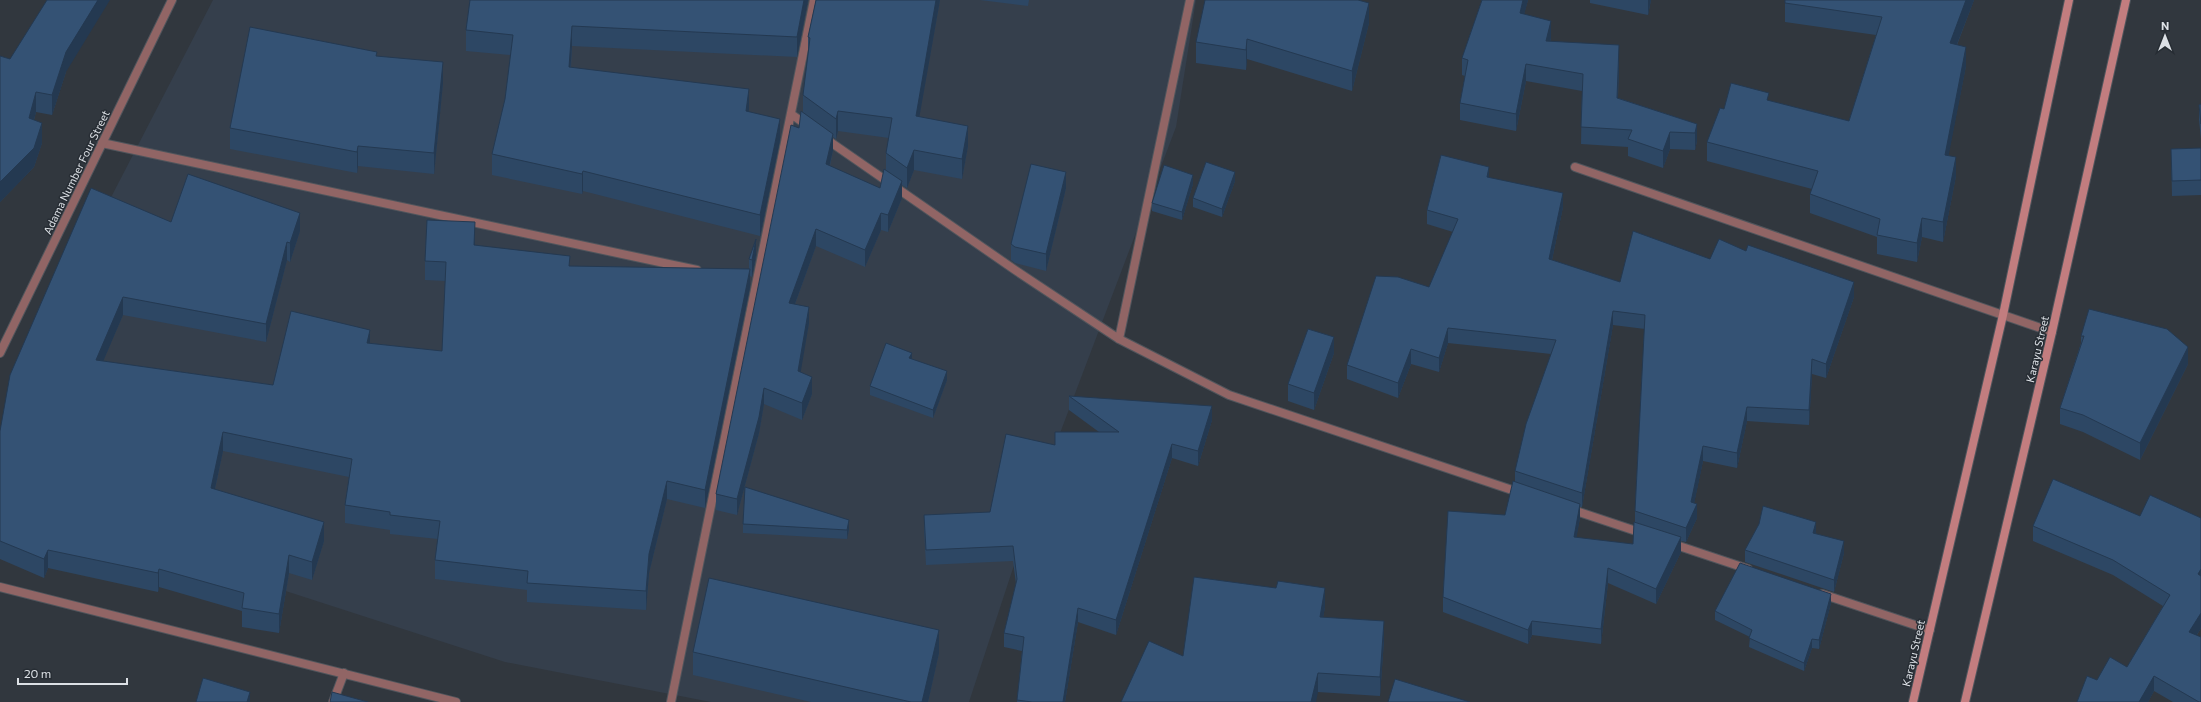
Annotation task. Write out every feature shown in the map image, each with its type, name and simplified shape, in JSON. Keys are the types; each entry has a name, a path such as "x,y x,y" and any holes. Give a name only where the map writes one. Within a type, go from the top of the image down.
{"main road":[{"name":"Karayu Street","path":"1913,702 2003,315 2069,0"},
{"name":"Karayu Street","path":"1966,702 2052,332 2126,0"}],"street":[{"name":"Adama Number Four Street","path":"0,353 172,0"},
{"path":"671,702 752,282 791,114 814,0"},
{"path":"1119,339 1190,0"},
{"path":"791,114 1014,270 1119,339 1229,395 1531,496"},
{"path":"102,143 702,271"},
{"path":"1575,167 2052,332"},
{"path":"1561,506 1756,572"},
{"path":"0,587 456,702"},
{"path":"1817,592 1930,630"},
{"path":"333,702 344,673"}],"shaded area":[{"path":"213,0 1196,0 1176,127 1040,486 969,702 711,702 505,662 140,544 0,448 58,300"}],"building":[{"path":"47,0 98,0 66,52 52,95 36,92 29,118 42,123 34,148 0,182 0,56 10,59"},
{"path":"470,0 804,0 797,37 572,26 569,67 749,89 746,111 780,119 760,215 583,171 582,174 492,154 505,99 513,35 466,30"},
{"path":"816,0 936,0 916,116 968,126 962,159 914,150 907,168 886,153 892,118 838,111 836,119 803,95 810,38 808,37"},
{"path":"1205,0 1358,0 1369,3 1352,71 1247,39 1246,50 1196,42"},
{"path":"1482,0 1523,0 1520,13 1551,21 1546,41 1619,45 1617,98 1697,124 1695,133 1670,132 1663,151 1628,139 1632,130 1581,127 1583,74 1526,64 1516,114 1460,103 1468,60 1462,58"},
{"path":"1785,0 1966,0 1950,43 1966,47 1945,155 1956,157 1943,222 1922,218 1917,243 1877,235 1880,219 1810,194 1818,171 1707,142 1720,108 1724,109 1731,83 1769,93 1767,100 1849,121 1882,17 1785,3"},
{"path":"250,27 377,52 376,56 443,62 434,153 358,146 357,152 230,128"},
{"path":"2201,104 2201,124 2199,105"},
{"path":"801,111 833,134 826,164 880,188 884,169 902,181 888,215 881,213 865,250 816,229 789,303 809,307 798,371 812,377 802,403 764,388 759,417 737,499 716,494 791,125 799,128"},
{"path":"2201,148 2201,180 2172,181 2171,149"},
{"path":"1441,155 1489,167 1487,177 1563,193 1549,259 1620,282 1633,231 1710,259 1719,239 1746,251 1748,245 1854,282 1826,364 1812,359 1809,410 1747,407 1737,453 1703,446 1691,502 1697,504 1686,528 1635,511 1645,315 1613,311 1582,493 1515,471 1526,424 1556,340 1448,328 1439,358 1411,349 1398,383 1347,365 1376,276 1398,277 1429,287 1458,219 1427,210"},
{"path":"1206,162 1235,172 1222,209 1193,198"},
{"path":"1031,164 1066,172 1046,254 1015,247 1011,244"},
{"path":"1164,165 1193,175 1182,212 1152,203"},
{"path":"188,174 300,213 290,243 287,242 266,324 123,297 96,360 273,385 291,311 370,330 367,343 442,351 446,262 425,261 427,220 475,222 474,245 570,256 569,266 750,269 705,490 667,481 649,554 646,591 527,583 528,571 435,560 440,521 390,515 390,512 345,505 352,459 223,432 211,488 324,522 312,562 289,555 279,614 242,608 244,593 159,569 158,573 48,550 44,559 0,541 0,431 10,375 91,188 171,222"},
{"path":"756,239 752,260 749,259"},
{"path":"2089,309 2167,329 2188,347 2140,443 2083,415 2060,408 2084,336 2081,336"},
{"path":"1308,329 1334,337 1314,393 1288,384"},
{"path":"886,343 912,353 909,358 947,371 933,410 870,386"},
{"path":"1069,396 1212,406 1198,451 1172,444 1116,620 1078,608 1063,702 1032,702 1017,700 1024,637 1004,633 1017,579 1013,546 926,550 924,515 990,512 1006,434 1055,445 1055,432 1119,432"},
{"path":"2053,479 2140,516 2150,495 2201,518 2201,569 2198,574 2201,576 2201,613 2189,632 2201,637 2201,702 2154,676 2139,702 2077,702 2087,676 2097,680 2110,657 2127,667 2170,595 2113,560 2033,526"},
{"path":"1513,481 1580,504 1574,537 1633,544 1634,522 1681,537 1656,589 1608,568 1601,629 1532,621 1528,630 1443,597 1448,511 1505,515"},
{"path":"745,487 849,520 847,530 743,524"},
{"path":"1763,506 1816,522 1813,533 1844,541 1834,580 1745,550 1759,524"},
{"path":"1740,563 1831,594 1819,640 1812,639 1804,663 1749,638 1752,630 1715,611"},
{"path":"1194,577 1276,588 1278,581 1325,588 1320,617 1384,621 1380,677 1318,673 1311,702 1121,702 1149,641 1183,656"},
{"path":"709,578 939,630 922,702 911,702 693,652"},
{"path":"203,678 250,692 247,702 196,702"},
{"path":"1395,679 1470,702 1388,702"},
{"path":"332,692 368,702 330,702"}]}
